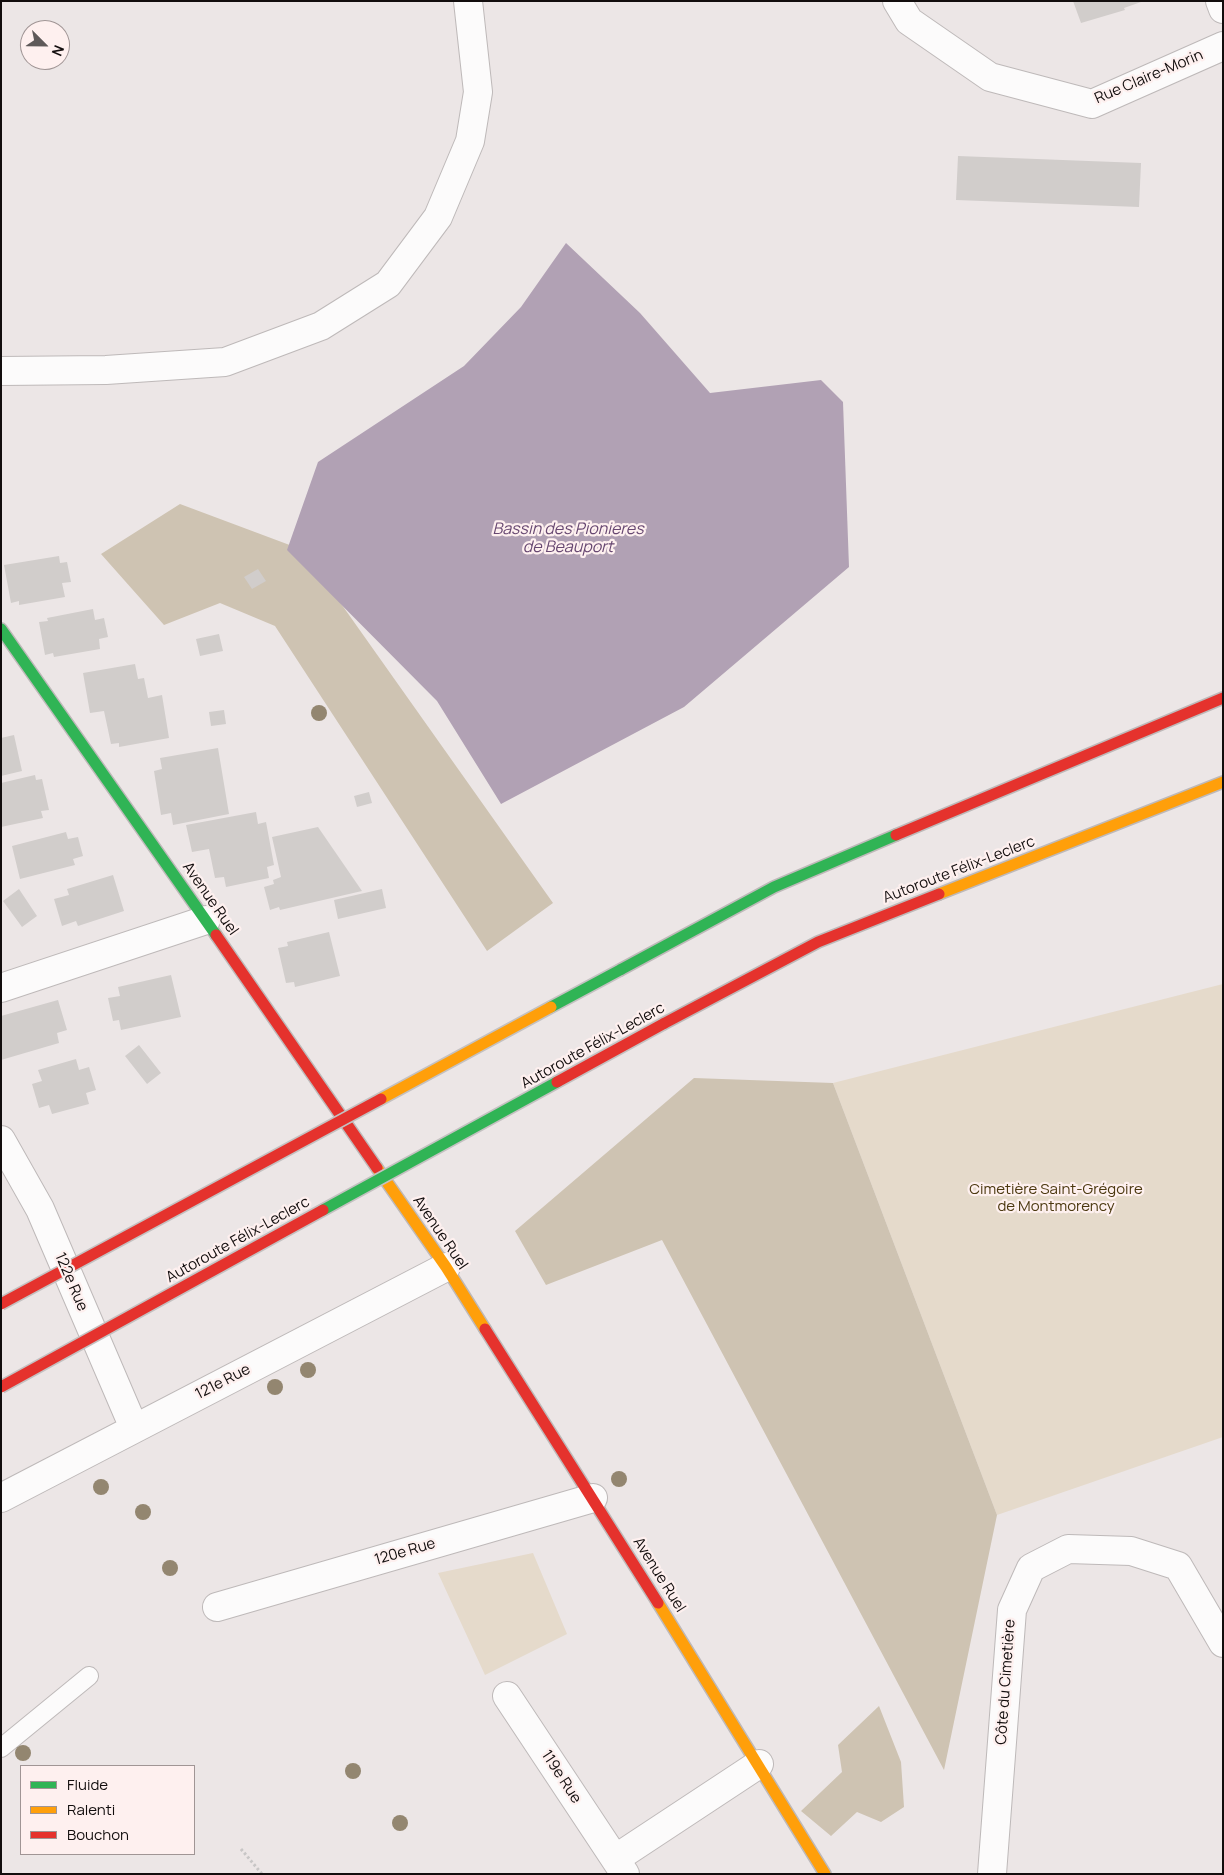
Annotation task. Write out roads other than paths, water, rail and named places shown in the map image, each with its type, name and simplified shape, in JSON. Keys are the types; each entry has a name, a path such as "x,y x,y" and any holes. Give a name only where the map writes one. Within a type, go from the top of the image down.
{"main road":[{"name":"Avenue Ruel","path":"1,629 206,920 446,1267 593,1498 825,1874"},
{"path":"1,1304 774,887 1126,737 1223,698"},
{"name":"Autoroute Félix-Leclerc","path":"1,1387 663,1024 818,942 1223,782"}],"street":[{"path":"4,370 106,370 225,362 321,326 388,284 438,217 470,141 478,92 468,1"},
{"name":"Rue Claire-Morin","path":"897,1 909,21 990,77 1092,104 1223,46"},
{"path":"1220,1 1223,9"},
{"path":"1,988 206,920"},
{"name":"122e Rue","path":"1,1140 40,1209 134,1428"},
{"name":"121e Rue","path":"1,1498 446,1267"},
{"name":"120e Rue","path":"217,1607 593,1498"},
{"name":"Côte du Cimetière","path":"992,1874 1012,1610 1031,1568 1068,1549 1130,1551 1178,1566 1218,1635"},
{"name":"119e Rue","path":"507,1696 620,1866 758,1764"}],"lane":[{"path":"1,1748 89,1676"}],"water":[{"name":"Bassin des Pionieres de Beauport","path":"566,243 640,313 710,393 821,380 843,402 849,567 684,707 501,804 437,701 287,550 318,462 464,366 521,307"}],"park label":[{"name":"Cimetière Saint-Grégoire de Montmorency","path":"1056,1198"}]}
